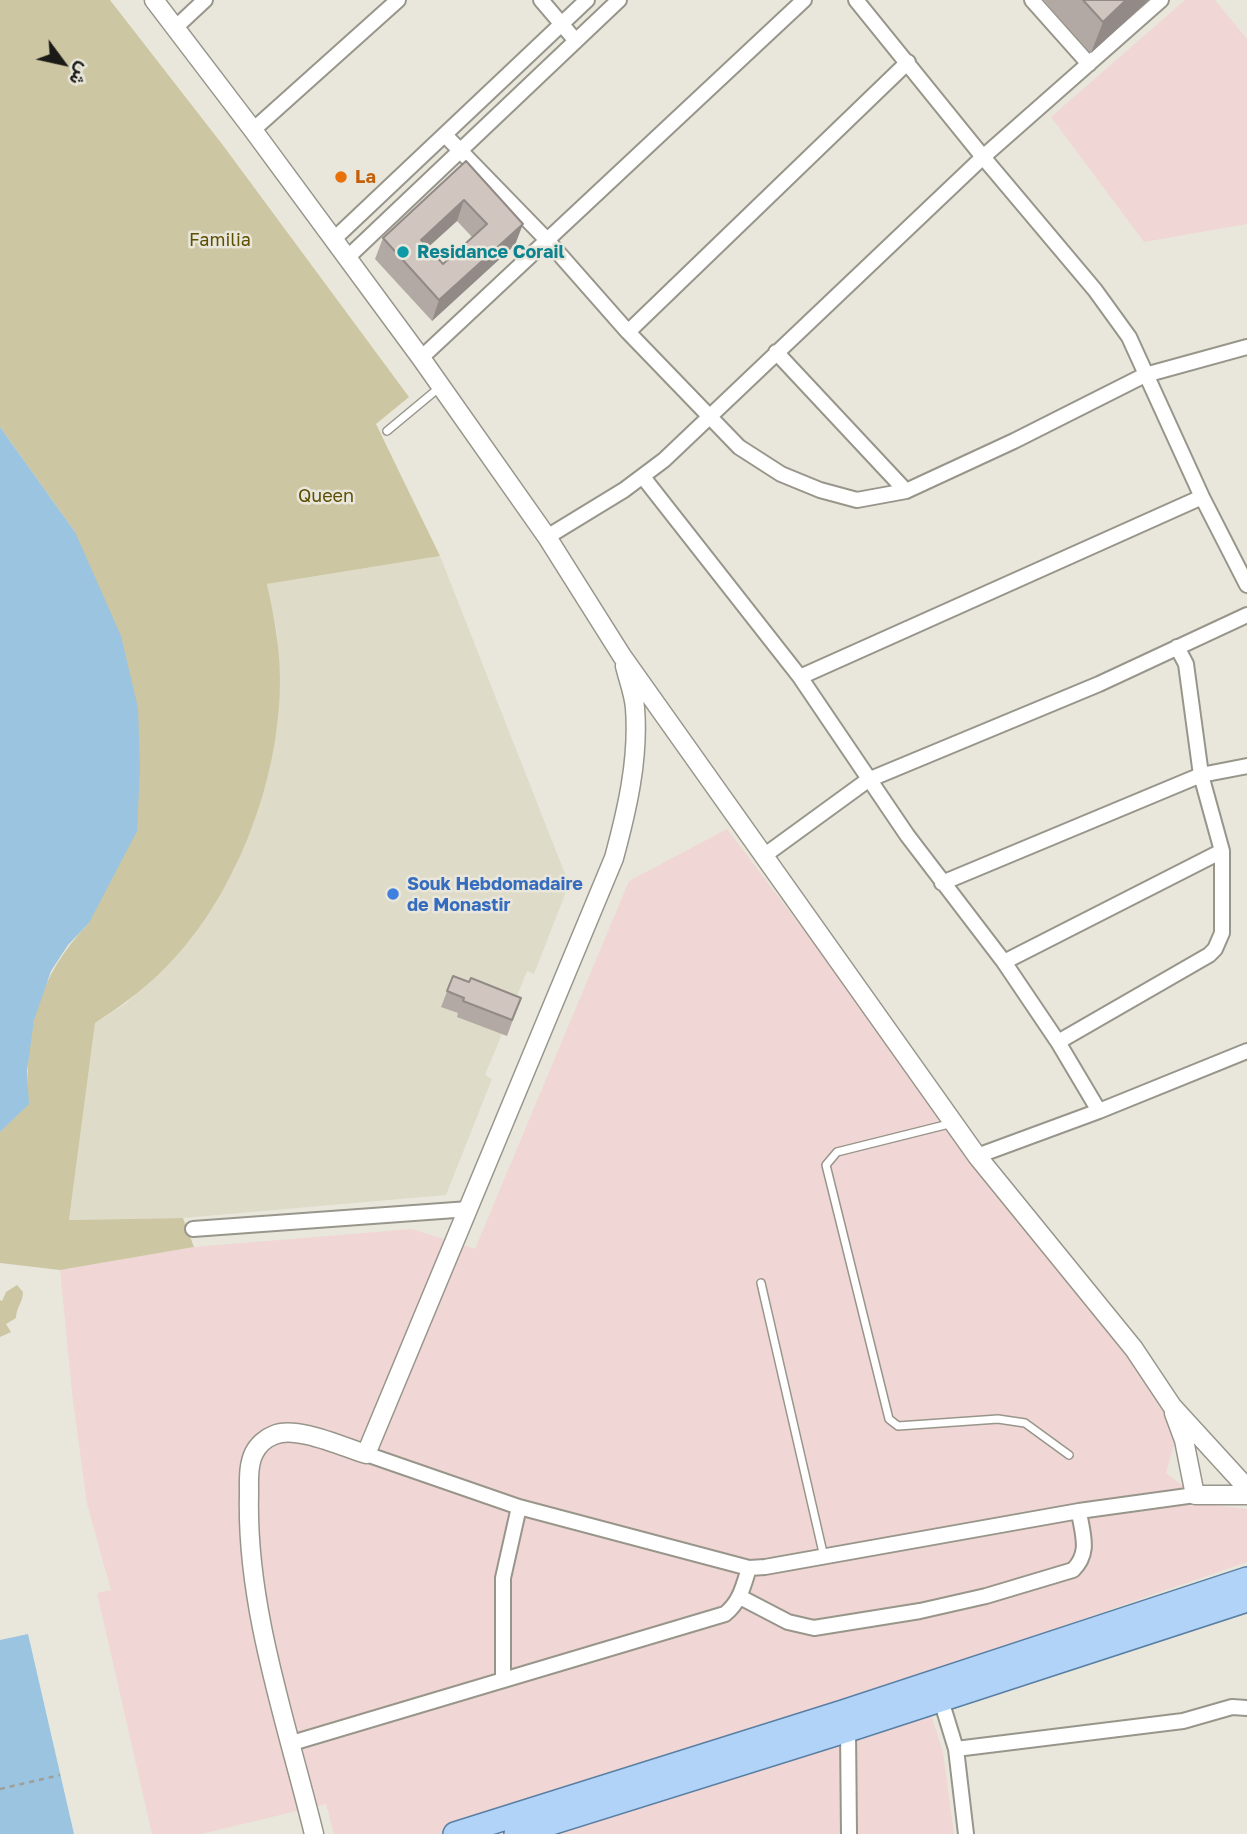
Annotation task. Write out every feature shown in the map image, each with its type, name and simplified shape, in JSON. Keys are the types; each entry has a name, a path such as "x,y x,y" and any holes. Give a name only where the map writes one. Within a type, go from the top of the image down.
{"main road":[{"path":"455,1834 830,1716 1247,1579"},
{"path":"516,1834 942,1700 1247,1600"}],"street":[{"path":"154,0 421,358 547,537 622,656 977,1156 1135,1349 1172,1405 1247,1488"},
{"path":"175,27 205,0"},
{"path":"253,130 398,0"},
{"path":"541,0 576,41"},
{"path":"333,240 587,0"},
{"path":"347,258 619,0"},
{"path":"421,358 804,0"},
{"path":"856,0 1095,290 1129,337 1202,496 1247,585"},
{"path":"1032,0 1089,64"},
{"path":"547,537 643,477 983,157 1161,0"},
{"path":"628,332 908,62"},
{"path":"445,135 547,240 628,332 739,447 781,474 820,490 858,500 906,491 1014,441 1145,374 1246,350"},
{"path":"776,352 906,491"},
{"path":"643,477 800,677 868,780 942,883 1004,962 1058,1042 1099,1111"},
{"path":"800,677 1202,496"},
{"path":"765,855 868,780 1099,684 1247,615"},
{"path":"1058,1042 1209,955 1215,949 1222,933 1222,851 1201,775 1186,664 1177,647"},
{"path":"366,1454 597,903 617,847 626,812 634,760 635,706 622,656"},
{"path":"942,883 1201,775 1247,766"},
{"path":"1004,962 1222,851"},
{"path":"977,1156 1099,1111 1247,1051"},
{"path":"193,1229 469,1209"},
{"path":"1172,1405 1184,1440 1195,1495"},
{"path":"314,1834 261,1625 251,1566 248,1522 250,1470 254,1453 263,1441 275,1434 291,1432 312,1436 519,1507 749,1568 1079,1511 1195,1495 1247,1495"},
{"path":"503,1680 503,1578 519,1507"},
{"path":"740,1597 789,1622 814,1628 920,1611 986,1596 1073,1570 1082,1562 1085,1554 1079,1511"},
{"path":"292,1743 725,1614 735,1606 740,1597 749,1568"},
{"path":"942,1700 956,1749 966,1834"},
{"path":"956,1749 1183,1721 1232,1707 1247,1708"},
{"path":"848,1730 849,1834"}],"lane":[{"path":"387,431 441,387"},
{"path":"954,1123 837,1152 826,1165 889,1419 898,1426 998,1419 1025,1423 1069,1455"},
{"path":"761,1283 824,1557"}],"path":[{"path":"0,1789 60,1775"}],"shaded area":[{"path":"1185,0 1215,0 1247,39 1247,224 1144,242 1051,117"},
{"name":"Souk Hebdomadaire de Monastir","path":"440,556 569,884 534,974 527,971 511,1011 515,1014 507,1036 502,1034 485,1075 492,1079 446,1195 183,1218 69,1220 95,1023 125,1004 160,973 189,940 214,905 234,870 255,819 269,769 278,721 280,679 277,633 267,584"},
{"path":"727,829 991,1177 1132,1348 1178,1431 1166,1473 1206,1504 1247,1509 1247,1562 919,1676 943,1752 954,1834 334,1834 326,1804 201,1834 152,1834 97,1593 111,1590 87,1504 73,1401 60,1270 194,1247 412,1229 475,1249 629,881"}],"green space":[{"path":"0,0 110,0 222,144 409,397 376,424 440,556 267,584 276,632 280,680 272,759 261,799 248,839 230,877 210,912 186,945 144,988 95,1023 69,1220 183,1218 194,1247 60,1270 0,1263 0,1132 28,1104 32,1028 46,984 71,943 89,923 75,532 0,427"},
{"path":"17,1285 23,1292 16,1318 6,1324 11,1332 0,1337 0,1300"}],"water":[{"path":"0,427 75,532 121,636 138,708 140,767 137,831 89,923 68,945 51,971 34,1020 27,1071 29,1104 0,1132"},
{"path":"28,1634 74,1834 0,1834 0,1640"}],"building":[{"path":"1083,0 1126,0 1103,22"},
{"path":"466,161 523,224 439,300 383,238","holes":["464,200 487,224 443,264 421,240"]},
{"path":"453,976 469,982 471,978 521,998 512,1020 463,1001 464,998 447,991"}],"place":[{"name":"La","path":"341,177"},
{"name":"Residance Corail","path":"403,252"},
{"name":"Souk Hebdomadaire de Monastir","path":"393,894"}],"park label":[{"name":"Familia","path":"220,240"},
{"name":"Queen","path":"326,496"}]}
